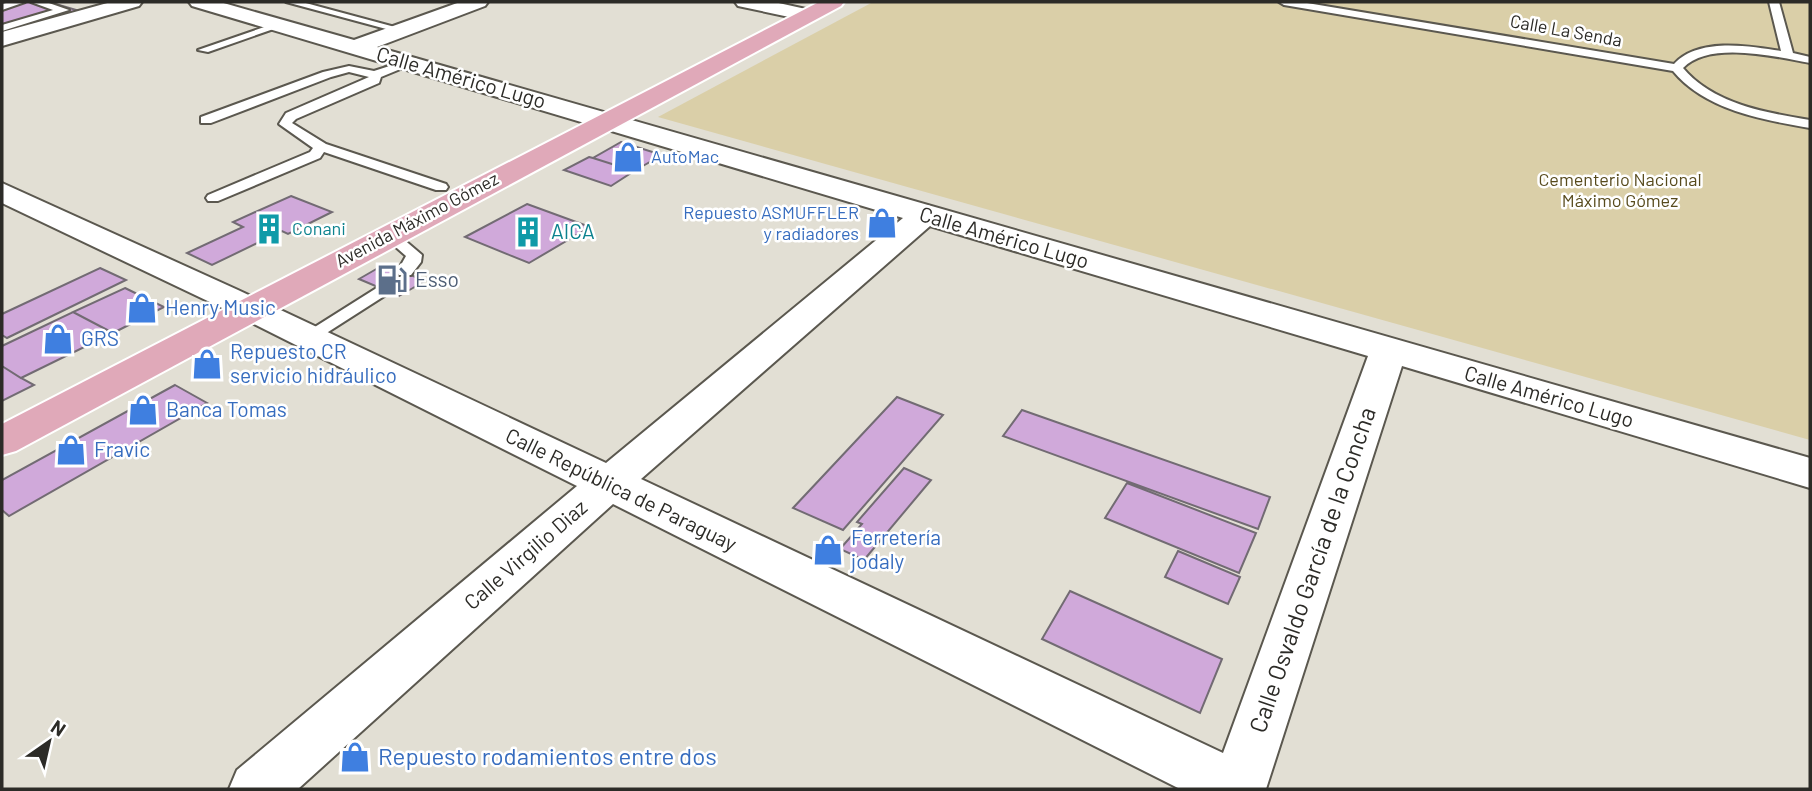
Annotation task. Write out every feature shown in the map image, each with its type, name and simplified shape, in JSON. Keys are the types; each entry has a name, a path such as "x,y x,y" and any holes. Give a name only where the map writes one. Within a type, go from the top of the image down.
{"main road":[{"name":"Avenida Máximo Gómez","path":"2,412 390,234 595,117 809,7"},
{"name":"Avenida Máximo Gómez","path":"2,441 442,187 595,117"}],"street":[{"path":"2,38 132,2"},
{"name":"Calle Américo Lugo","path":"199,2 1810,473"},
{"path":"356,47 478,2"},
{"path":"746,2 809,7"},
{"name":"Calle República de Paraguay","path":"2,192 238,303 1238,789"},
{"name":"Calle Virgilio Diaz","path":"257,789 608,484 925,215"},
{"name":"Calle Osvaldo García de la Concha","path":"1238,789 1389,350"}],"lane":[{"path":"2,7 20,2"},
{"path":"2,28 64,10 36,2"},
{"path":"291,2 401,30"},
{"name":"Calle La Senda","path":"1284,2 1678,68"},
{"path":"1774,2 1788,55"},
{"path":"204,50 280,25"},
{"path":"1810,60 1788,55 1713,50 1681,59 1678,68 1683,78 1700,90 1728,103 1810,127"},
{"path":"206,120 327,74 349,69 375,75 410,63"},
{"path":"375,75 375,80 291,116 285,124 321,147 442,187"},
{"path":"213,198 298,165 315,155 321,147"},
{"path":"390,234 414,255 405,272"},
{"path":"308,337 383,289"}],"green space":[{"name":"Cementerio Nacional Máximo Gómez","path":"873,2 1810,2 1810,440 658,117"}],"building":[{"path":"49,2 83,12 2,35 2,3"},
{"name":"AutoMac","path":"621,142 662,155 634,171 593,158"},
{"path":"589,157 634,171 611,186 564,170"},
{"name":"Conani","path":"291,196 332,212 288,234 282,231 212,265 187,253 243,227 233,222"},
{"name":"AICA","path":"527,204 590,227 529,263 465,237"},
{"name":"Esso","path":"385,264 425,281 399,296 359,279"},
{"path":"100,268 126,280 7,338 2,335 2,314"},
{"path":"125,288 164,307 113,333 73,312"},
{"name":"GRS","path":"73,312 113,333 21,378 2,366 2,346"},
{"path":"2,366 21,378 34,385 2,401"},
{"path":"175,385 207,403 9,516 2,510 2,480"},
{"path":"897,397 943,415 843,530 793,508"},
{"path":"1022,410 1270,497 1258,529 1003,436"},
{"path":"904,468 931,480 864,560 840,549 862,524 857,522"},
{"path":"1127,483 1256,533 1239,573 1105,518"},
{"path":"1178,551 1240,577 1228,604 1165,577"},
{"path":"1070,591 1222,659 1200,713 1042,639"}],"place":[{"name":"AutoMac","path":"628,157"},
{"name":"Repuesto ASMUFFLER y radiadores","path":"882,223"},
{"name":"Conani","path":"269,229"},
{"name":"AICA","path":"528,232"},
{"name":"Esso","path":"392,280"},
{"name":"Henry Music","path":"142,308"},
{"name":"GRS","path":"58,339"},
{"name":"Repuesto CR servicio hidráulico","path":"207,364"},
{"name":"Banca Tomas","path":"143,410"},
{"name":"Fravic","path":"71,450"},
{"name":"Ferretería jodaly","path":"828,550"},
{"name":"Repuesto rodamientos entre dos","path":"355,757"}]}
